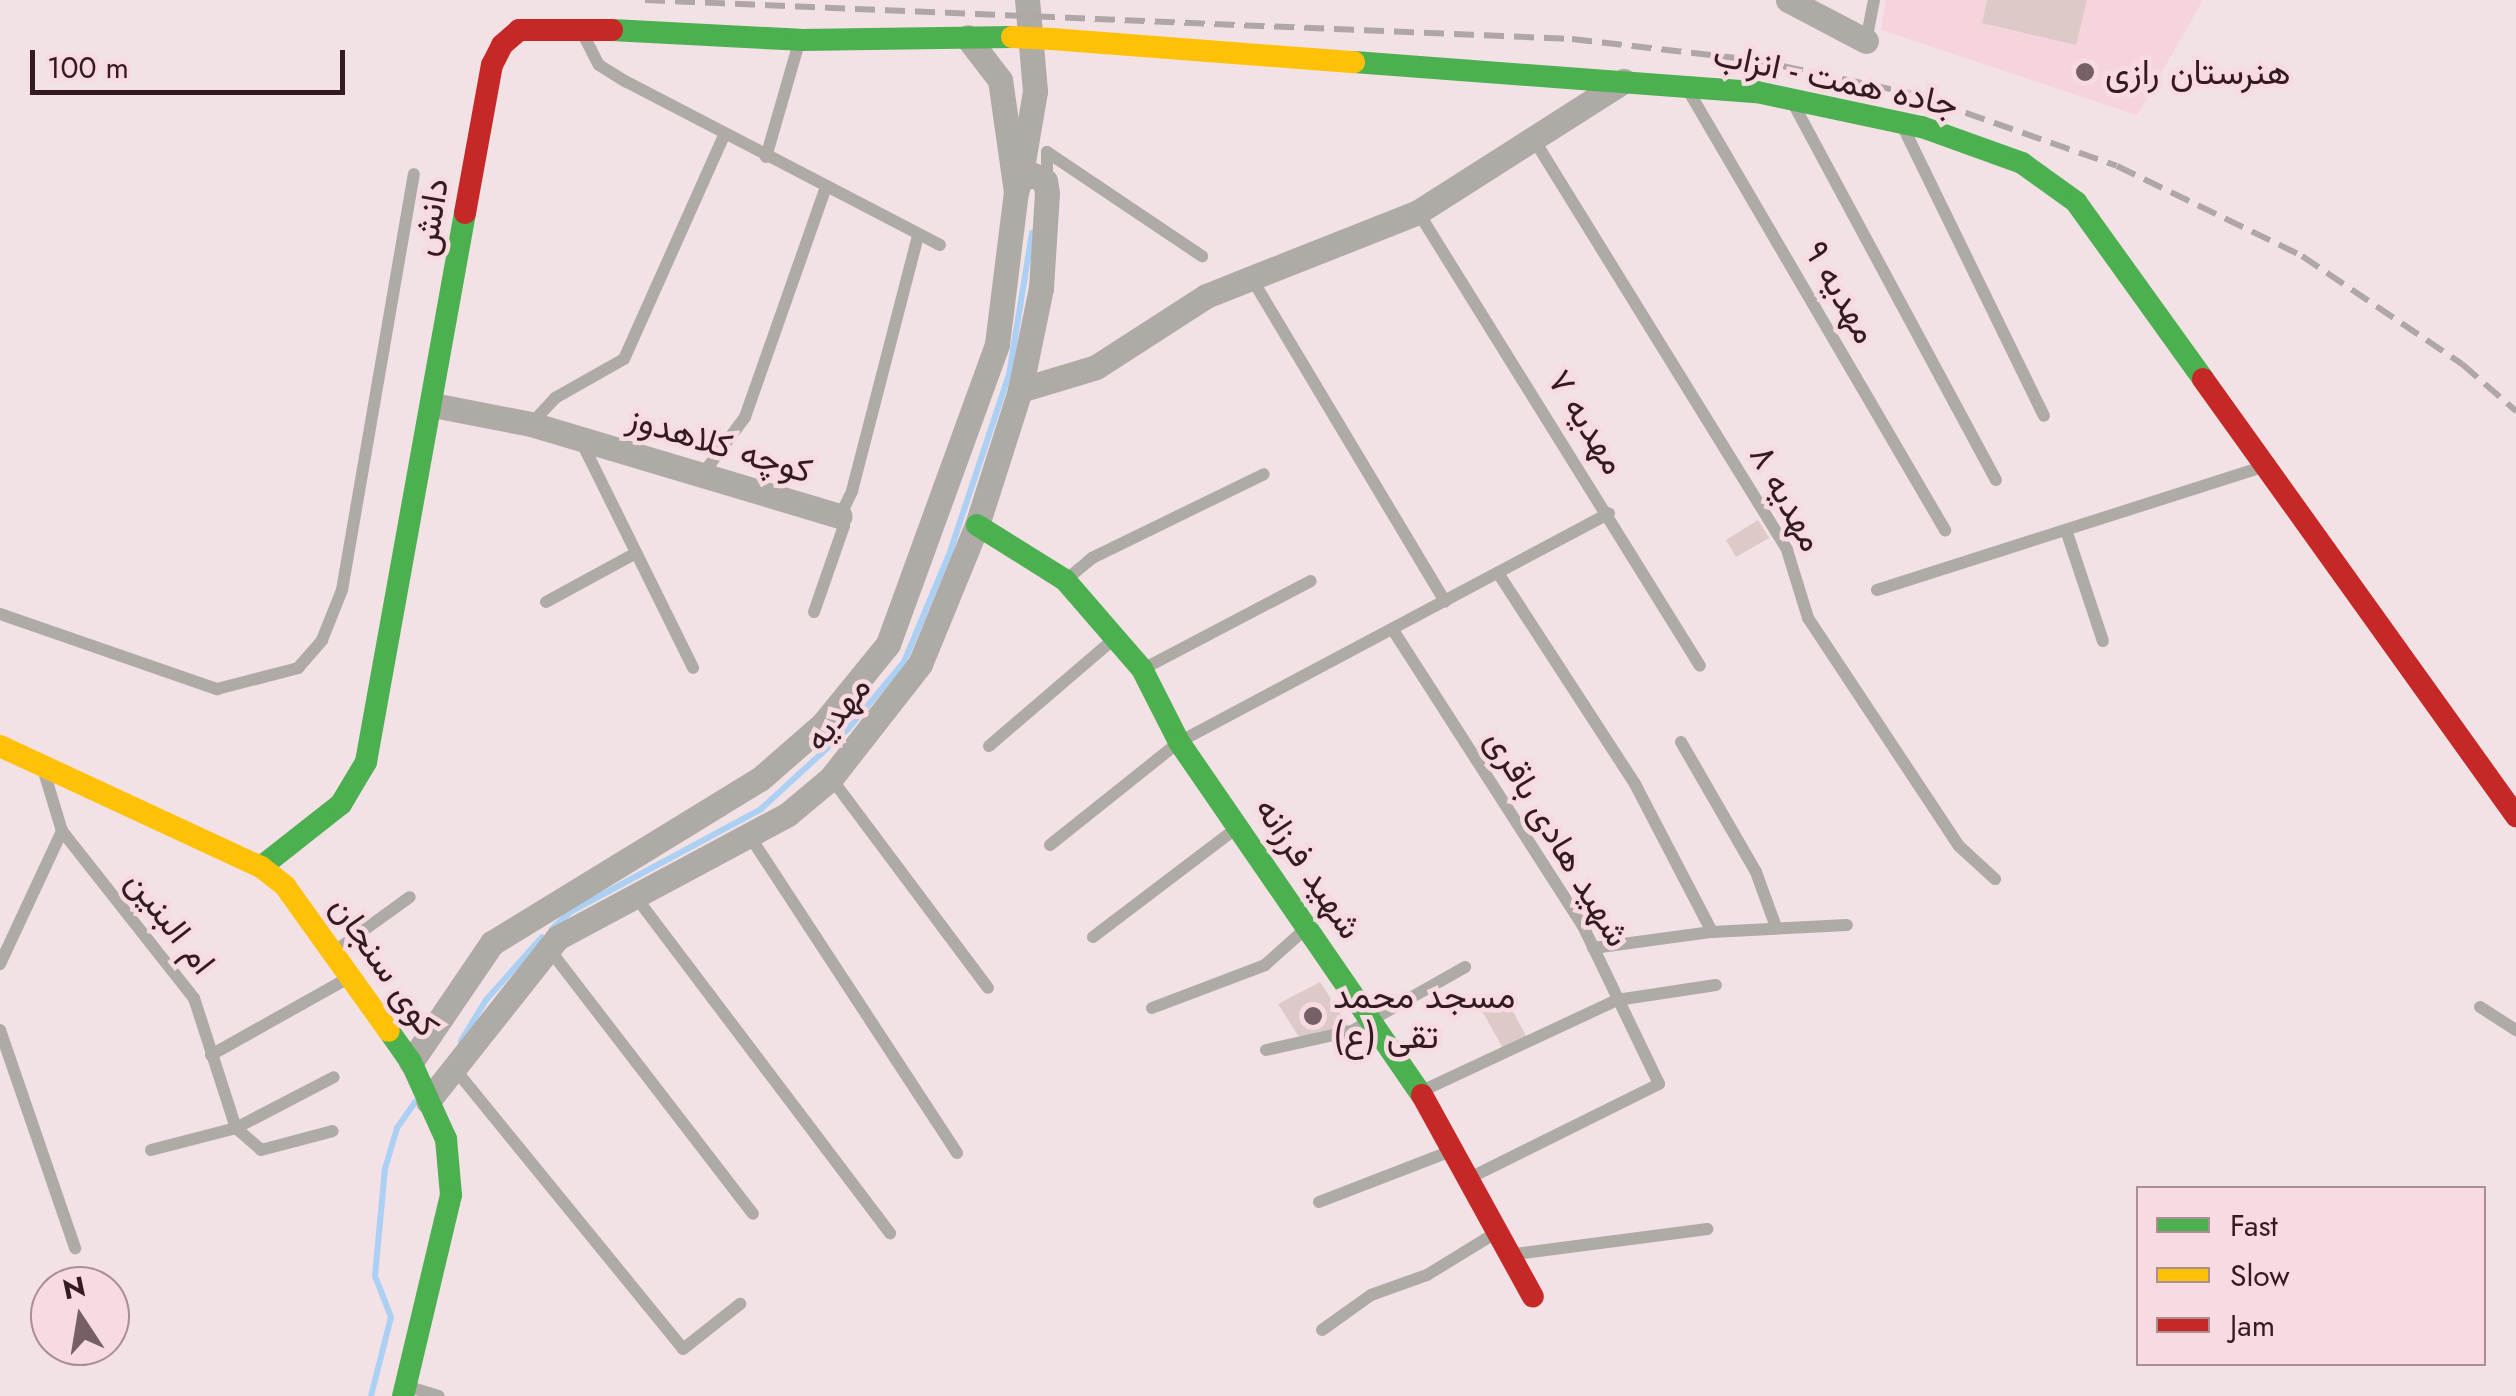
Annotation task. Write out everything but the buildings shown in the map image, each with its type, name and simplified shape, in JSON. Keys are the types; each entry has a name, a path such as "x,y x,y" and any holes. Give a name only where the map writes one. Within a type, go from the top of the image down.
{"street":[{"path":"411,1062 492,943 760,779 822,724 888,644 997,344 1035,91 1027,0"},
{"path":"1788,0 1866,42"},
{"name":"دانش","path":"261,867 342,804 366,762 492,65 519,30 580,28 800,40 1052,39"},
{"path":"967,37 1000,80 1018,185"},
{"name":"جاده همت - انزاب","path":"1052,39 1684,84 1790,99 1901,122 2022,163 2076,202 2516,816"},
{"path":"1020,390 1096,367 1206,296 1418,212 1628,78"},
{"path":"1018,185 1038,178 1047,192"},
{"name":"مهدیه","path":"426,1096 454,1068 549,949 635,896 788,814 831,778 920,664 977,525 1020,390 1041,288 1047,192"},
{"name":"کوچه کلاهدوز","path":"433,405 531,424 840,516"},
{"path":"939,510 977,525"},
{"name":"شهید فرزانه","path":"977,525 1065,580 1142,669 1178,742 1420,1092 1533,1297"},
{"name":"کوی سنجان","path":"0,746 261,867 285,886 411,1062 446,1139 451,1195 404,1391"}],"lane":[{"path":"1866,42 1874,0"},
{"path":"580,28 599,65 940,246"},
{"path":"766,156 800,40"},
{"name":"مهدیه ۹","path":"1684,84 1945,530"},
{"path":"1790,99 1996,480"},
{"path":"1901,122 2044,416"},
{"path":"531,424 555,398 624,359 724,134"},
{"name":"مهدیه ۸","path":"1532,138 1787,550 1808,618 1959,846 1996,880"},
{"path":"1047,192 1046,152 1202,256"},
{"path":"0,614 217,689 298,668 322,640 342,590 414,174"},
{"path":"702,475 745,417 826,188"},
{"name":"مهدیه ۷","path":"1418,212 1609,513 1700,666"},
{"path":"814,612 844,526 840,516 852,491 918,235"},
{"path":"1252,279 1445,602"},
{"name":"کوچه کلاهدوز","path":"580,438 693,668"},
{"path":"1877,590 2266,466"},
{"path":"1065,580 1092,558 1264,474"},
{"path":"1050,845 1178,742 1609,513"},
{"path":"2066,530 2103,641"},
{"path":"546,602 636,554"},
{"path":"1498,574 1635,784 1712,932"},
{"path":"1142,669 1311,581"},
{"name":"شهید هادی باقری","path":"1393,630 1593,948 1658,1084 1470,1178"},
{"path":"989,746 1117,637"},
{"path":"1681,742 1756,872 1776,927"},
{"path":"0,964 62,831 42,768"},
{"path":"831,778 988,988"},
{"path":"1093,937 1239,826"},
{"name":"ام البنین","path":"62,831 194,998 236,1128"},
{"path":"749,834 957,1153"},
{"path":"635,896 890,1232"},
{"path":"333,952 410,897"},
{"path":"1593,948 1712,932 1846,925"},
{"path":"1152,1008 1265,965 1307,928"},
{"path":"549,949 752,1214"},
{"path":"1266,1050 1352,1031 1465,966"},
{"path":"210,1055 350,977"},
{"path":"1420,1092 1618,1000 1716,985"},
{"path":"2480,1007 2516,1030"},
{"path":"0,1030 75,1248"},
{"path":"454,1068 684,1349 740,1304"},
{"path":"151,1150 236,1128 334,1077"},
{"path":"236,1128 261,1150 333,1131"},
{"path":"1320,1202 1453,1150"},
{"path":"1512,1254 1707,1229"},
{"path":"1322,1330 1370,1295 1428,1276 1499,1231"},
{"path":"404,1391 438,1396"}],"shaded area":[{"name":"هنرستان رازی","path":"1886,0 2203,0 2137,115 1881,30"}],"waterway":[{"path":"552,929 570,912 761,809 848,729 904,662 950,552 1009,375 1032,233"},
{"path":"461,1041 486,1000 542,937"},
{"path":"371,1396 391,1317 375,1276 385,1169 397,1128 415,1102"}],"railway":[{"path":"645,0 1572,39 1754,60 1909,93 2117,166 2302,256 2462,364 2516,411"}],"traffic: fast":[{"path":"612,30 800,40 1012,37"},
{"path":"1354,62 1757,92 1922,127 2022,163 2076,202 2203,379"},
{"path":"261,867 341,804 366,762 465,213"},
{"path":"977,525 1065,580 1142,669 1179,742 1422,1095"},
{"path":"389,1031 411,1062 446,1139 451,1195 403,1396"}],"traffic: slow":[{"path":"1012,37 1052,39"},
{"path":"1052,39 1354,62"},
{"path":"0,746 261,867 285,886 389,1031"}],"traffic: jam":[{"path":"465,213 492,65 502,45 519,30 612,30"},
{"path":"2203,379 2516,816"},
{"path":"1422,1095 1533,1297"}],"place":[{"name":"هنرستان رازی","path":"2085,72"},
{"name":"مسجد محمد تقی (ع)","path":"1313,1016"}]}
